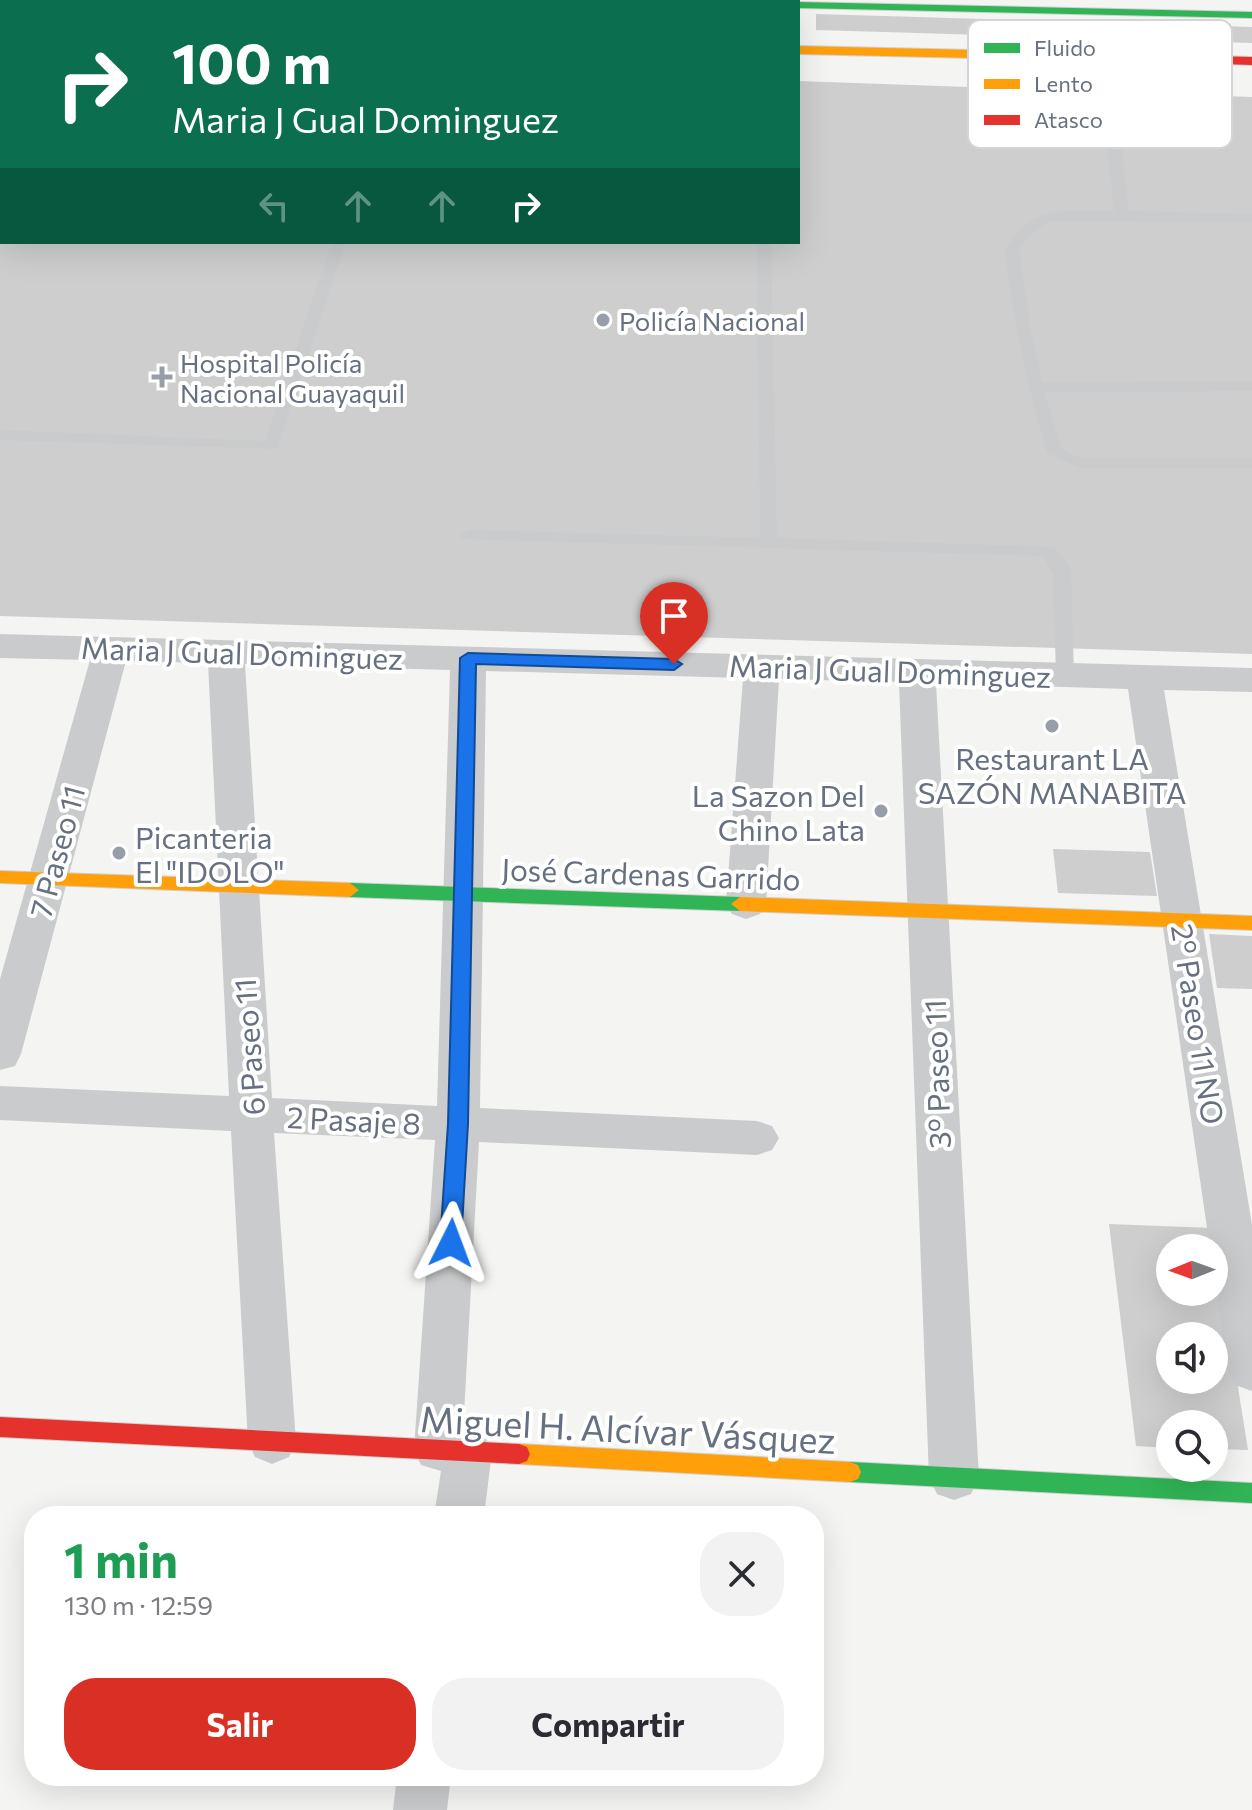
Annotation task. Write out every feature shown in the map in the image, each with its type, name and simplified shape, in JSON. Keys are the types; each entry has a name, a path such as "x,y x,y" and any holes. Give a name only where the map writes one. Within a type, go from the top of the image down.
{"street":[{"path":"1042,0 1104,12"},
{"path":"800,5 1252,15"},
{"path":"800,50 968,54"},
{"path":"1232,61 1252,61"},
{"name":"Maria J Gual Dominguez","path":"0,646 1252,680"},
{"name":"7 Paseo 11","path":"0,1054 111,649"},
{"name":"6 Paseo 11","path":"226,652 237,886 272,1442"},
{"path":"458,1506 453,1451 468,658"},
{"path":"746,904 762,667"},
{"name":"3º Paseo 11","path":"917,671 954,1478"},
{"name":"2º Paseo 11 NO","path":"1144,677 1252,1370"},
{"name":"José Cardenas Garrido","path":"0,877 1252,923"},
{"name":"2 Pasaje 8","path":"0,1103 757,1138"},
{"name":"Miguel H. Alcívar Vásquez","path":"0,1427 1252,1493"},
{"path":"420,1810 423,1786"}],"lane":[{"path":"1114,148 1122,215"},
{"path":"1252,218 1044,217 1021,235 1012,249 1022,326 1035,387 1055,453 1080,463 1252,463"},
{"path":"0,435 271,446 338,244"},
{"path":"764,244 769,543"},
{"path":"1035,387 1252,386"},
{"path":"469,535 1048,551 1058,562 1062,574 1065,675"}],"building":[{"path":"816,14 1017,20 968,20 968,35 816,30"},
{"path":"1232,26 1252,27 1252,43 1232,42"},
{"path":"800,81 968,87 968,148 1232,148 1232,96 1252,97 1252,654 0,616 0,244 800,244"},
{"path":"1053,849 1150,852 1157,896 1058,893"},
{"path":"1209,934 1252,936 1252,989 1217,988"},
{"path":"1109,1224 1212,1228 1213,1234 1156,1234 1156,1306 1225,1306 1228,1322 1156,1322 1156,1394 1228,1394 1228,1324 1248,1450 1228,1449 1228,1410 1156,1410 1156,1447 1136,1446"}],"traffic: fast":[{"path":"800,5 1252,15"},
{"path":"350,890 740,904"},
{"path":"850,1472 1252,1493"}],"traffic: slow":[{"path":"800,50 968,54"},
{"path":"0,877 350,890"},
{"path":"740,904 1252,923"},
{"path":"519,1454 850,1472"}],"traffic: jam":[{"path":"1232,60 1252,61"},
{"path":"0,1427 519,1454"}],"place":[{"name":"Policía Nacional","path":"603,320"},
{"name":"Hospital Policía Nacional Guayaquil","path":"162,377"},
{"name":"Restaurant LA SAZÓN MANABITA","path":"1052,726"},
{"name":"La Sazon Del Chino Lata","path":"881,811"},
{"name":"Picanteria El \"IDOLO\"","path":"119,853"}],"route":[{"path":"451,1243 458,1124 468,658 674,664"}]}
